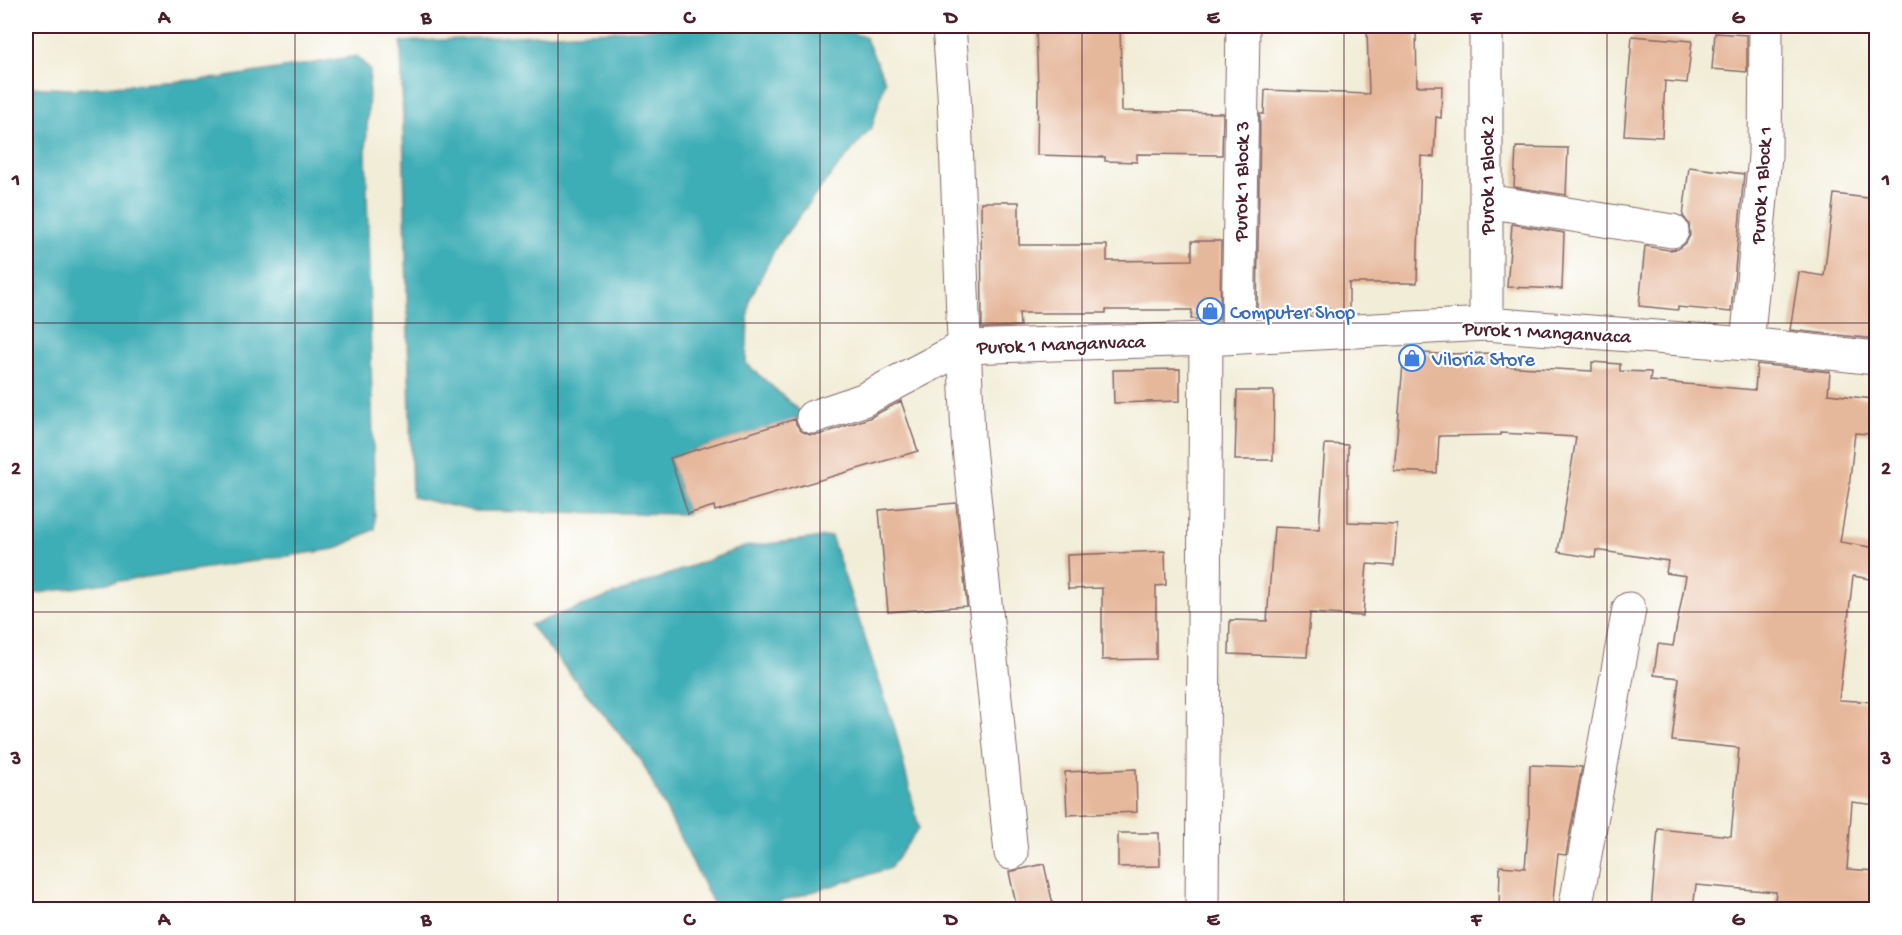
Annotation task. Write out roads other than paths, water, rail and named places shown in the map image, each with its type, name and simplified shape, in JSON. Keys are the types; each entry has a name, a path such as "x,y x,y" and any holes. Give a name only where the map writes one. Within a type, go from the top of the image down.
{"street":[{"path":"949,26 954,93 968,438 1011,853"},
{"name":"Purok 1 Block 3","path":"1238,337 1243,26"},
{"name":"Purok 1 Block 2","path":"1486,26 1486,324"},
{"name":"Purok 1 Block 1","path":"1747,344 1765,156 1766,26"},
{"path":"1486,201 1672,231"},
{"name":"Purok 1 Manganvaca","path":"964,346 1206,339 1486,324 1747,344 1876,358"},
{"path":"1202,909 1206,339"},
{"path":"813,417 863,400 964,346"},
{"path":"1575,909 1629,609"}],"water":[{"path":"709,26 826,26 865,37 885,81 872,127 825,182 776,247 749,301 746,363 805,416 670,458 688,514 474,511 412,497 401,42"},
{"path":"357,56 370,70 366,149 375,529 335,549 26,595 26,87 72,89 221,78"},
{"path":"831,536 895,729 919,828 890,868 756,909 716,909 641,760 530,625 744,547"}],"place":[{"name":"Computer Shop","path":"1210,311"},
{"name":"Viloria Store","path":"1412,358"}]}
